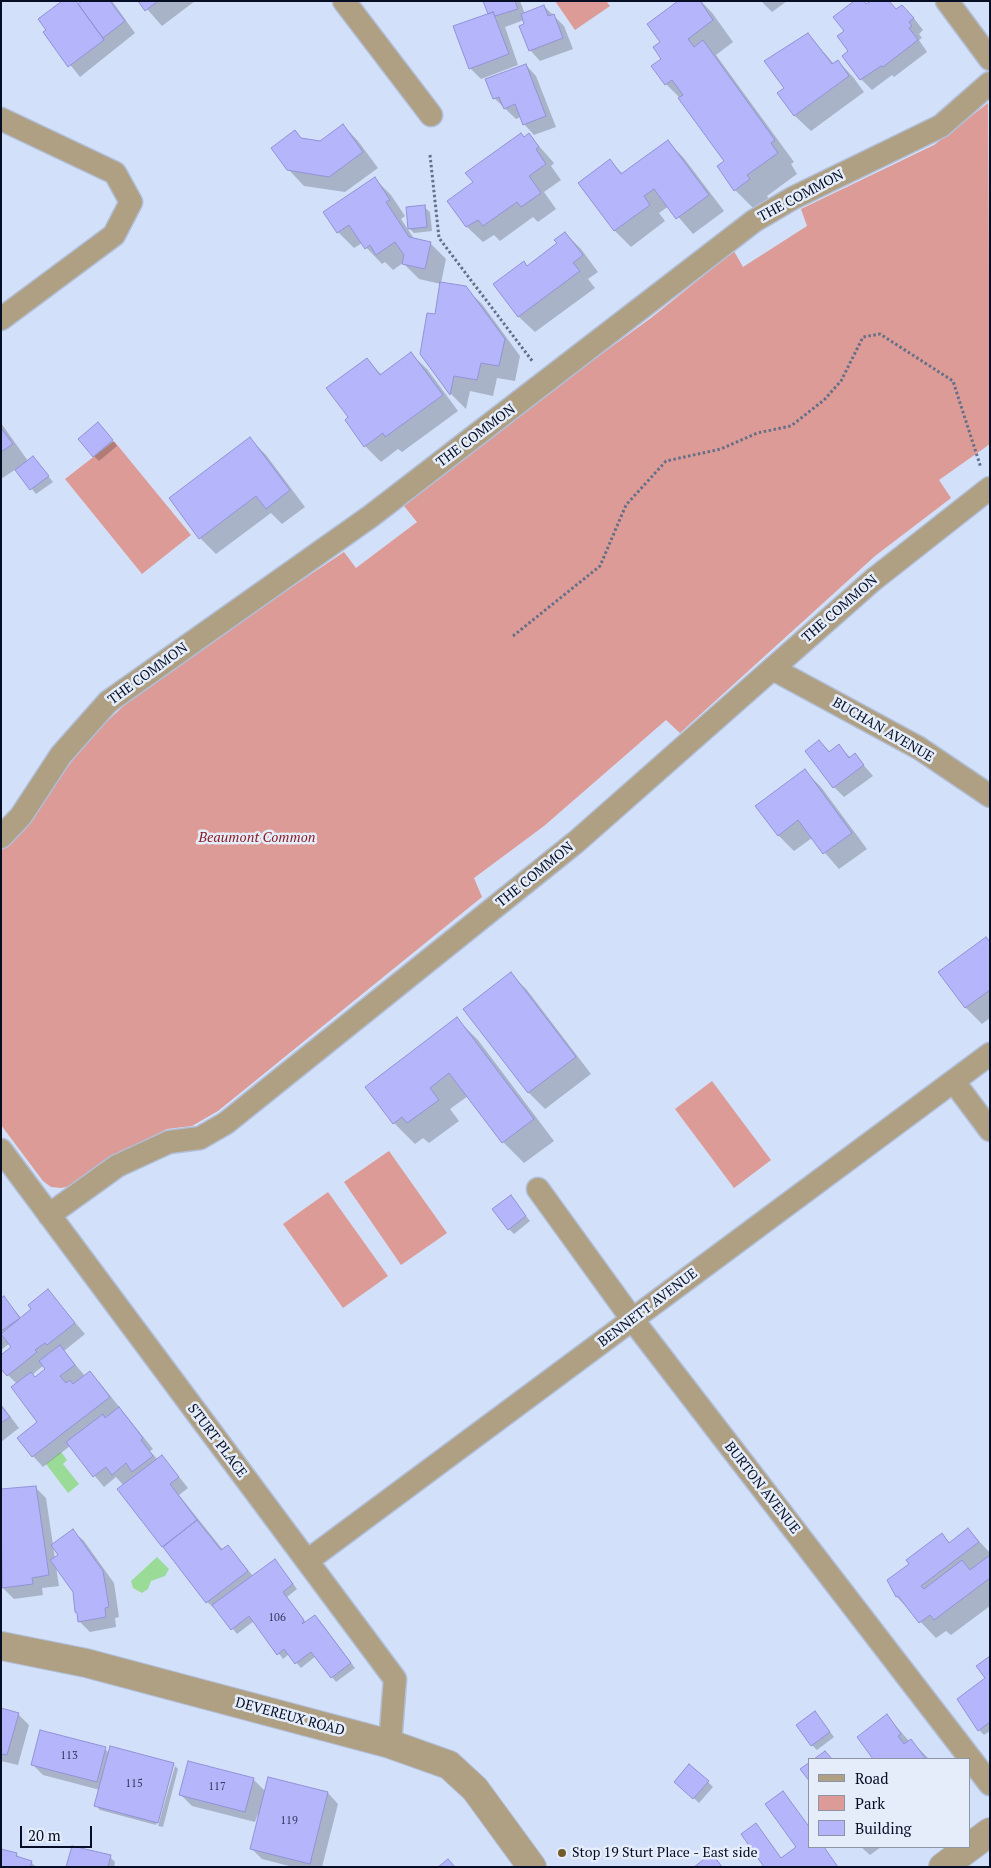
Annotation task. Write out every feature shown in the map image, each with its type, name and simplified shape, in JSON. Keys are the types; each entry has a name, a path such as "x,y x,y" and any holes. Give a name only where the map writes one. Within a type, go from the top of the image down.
{"street":[{"path":"344,1 431,115"},
{"path":"947,1 990,59"},
{"name":"THE COMMON","path":"1,837 21,816 61,755 108,702 371,516 754,221 793,198 941,126 990,83"},
{"path":"1,119 115,173 131,202 114,235 1,319"},
{"name":"THE COMMON","path":"49,1215 117,1166 169,1142 200,1138 226,1123 576,842 872,580 989,489"},
{"name":"BUCHAN AVENUE","path":"773,669 919,748 990,796"},
{"name":"BENNETT AVENUE","path":"307,1561 990,1054"},
{"path":"954,1082 990,1130"},
{"name":"STURT PLACE","path":"1,1150 395,1679 390,1744"},
{"name":"BURTON AVENUE","path":"538,1189 632,1319 970,1758"},
{"name":"DEVEREUX ROAD","path":"1,1646 86,1663 390,1744 448,1765 475,1789 532,1867"},
{"name":"BURTON AVENUE","path":"971,1759 990,1784"},
{"path":"971,1846 990,1832"},
{"path":"943,1867 969,1848"}],"path":[{"path":"430,154 439,238 547,382"},
{"path":"513,636 600,566 626,505 666,461 721,449 758,433 791,426 824,400 841,382 863,337 880,334 953,381 989,489"}],"green space":[{"path":"555,1 606,1 610,6 575,30"},
{"name":"Beaumont Common","path":"988,103 990,444 939,480 951,498 875,556 680,733 666,720 544,826 474,878 482,897 218,1111 192,1126 167,1129 110,1158 71,1186 51,1187 43,1181 1,1125 1,851 24,828 74,758 100,728 147,684 344,552 356,568 417,522 404,506 474,447 651,318 734,251 743,267 807,226 801,209 934,145"},
{"path":"114,441 191,535 142,574 65,479"},
{"path":"712,1081 771,1160 734,1188 675,1109"},
{"path":"389,1151 447,1233 401,1265 344,1182"},
{"path":"328,1192 388,1276 343,1308 283,1224"}],"shaded area":[{"path":"61,1452 67,1460 63,1464 79,1484 68,1493 46,1464"},
{"path":"157,1557 169,1569 165,1576 151,1581 148,1589 142,1593 133,1588 131,1581"}],"building":[{"path":"62,1 76,1 104,40 68,67 43,32 46,30 38,19"},
{"path":"82,1 110,1 125,21 103,38 78,4"},
{"path":"138,1 158,1 145,11"},
{"path":"483,1 515,1 518,9 495,16 493,12 488,14"},
{"path":"678,1 700,1 713,20 688,39 694,47 703,40 775,140 771,143 778,153 747,175 750,179 734,191 717,166 724,161 678,98 683,95 672,80 665,85 651,66 661,59 653,47 660,42 647,24"},
{"path":"854,1 864,1 866,4 871,1 889,1 896,9 902,5 914,18 909,22 912,26 909,28 918,40 883,67 881,66 860,80 842,56 848,51 837,36 844,31 833,17"},
{"path":"544,5 548,16 554,14 563,38 529,51 519,26 524,24 521,14"},
{"path":"493,12 509,54 469,69 453,26"},
{"path":"808,33 832,64 838,60 849,76 794,116 777,93 784,88 764,61"},
{"path":"526,64 546,116 523,125 515,104 504,109 499,97 493,99 485,79"},
{"path":"343,124 363,152 329,177 287,170 271,148 295,130 301,138 320,141"},
{"path":"521,133 524,137 529,133 539,147 536,149 546,164 529,176 541,193 521,207 517,202 483,226 478,220 466,227 447,201 473,182 465,173"},
{"path":"668,140 709,195 676,219 654,189 644,196 650,205 614,231 578,183 610,159 621,174"},
{"path":"375,177 390,200 386,202 409,237 431,242 425,269 402,264 404,255 395,242 376,255 370,245 365,249 349,225 337,233 323,212"},
{"path":"425,205 427,227 408,229 406,207"},
{"path":"565,232 583,255 573,263 580,271 518,317 493,284 524,261 527,266 557,243 554,240"},
{"path":"440,282 466,286 505,339 499,366 481,363 477,380 454,376 450,395 420,354 427,313 435,314"},
{"path":"411,352 443,395 385,437 383,433 364,447 345,420 348,417 326,388 367,358 380,375"},
{"path":"98,422 113,440 93,457 78,439"},
{"path":"1,428 13,444 1,452"},
{"path":"250,437 290,490 266,509 256,496 199,539 169,498"},
{"path":"33,456 49,476 30,490 15,470"},
{"path":"819,740 829,752 839,744 849,758 855,753 864,765 833,788 805,751"},
{"path":"805,769 852,833 823,854 798,820 778,836 755,806"},
{"path":"986,937 990,942 990,990 965,1008 938,972"},
{"path":"511,972 576,1057 528,1093 463,1009"},
{"path":"457,1017 534,1119 502,1143 449,1073 430,1088 439,1100 407,1123 402,1117 393,1124 365,1087"},
{"path":"511,1195 526,1216 508,1230 492,1209"},
{"path":"48,1289 75,1323 47,1345 45,1343 35,1350 37,1352 7,1376 1,1369 1,1355 11,1347 1,1334 31,1309 28,1305"},
{"path":"4,1296 20,1318 1,1331 1,1298"},
{"path":"60,1345 75,1365 60,1376 66,1383 70,1380 73,1384 90,1371 110,1397 32,1457 17,1438 37,1422 11,1387 31,1372 35,1377 45,1369 39,1361"},
{"path":"1,1406 10,1417 1,1423"},
{"path":"119,1407 143,1438 141,1440 153,1456 132,1472 126,1463 112,1475 106,1467 93,1477 66,1442 103,1414 105,1418"},
{"path":"162,1455 179,1477 170,1484 197,1520 162,1547 117,1489"},
{"path":"36,1486 49,1575 32,1578 33,1584 2,1588 1,1489"},
{"path":"197,1520 221,1550 228,1545 248,1571 206,1603 163,1547"},
{"path":"968,1528 979,1542 921,1586 924,1589 962,1560 970,1570 990,1555 990,1578 934,1620 930,1615 919,1623 898,1596 896,1597 887,1580 909,1564 906,1560 942,1533 949,1543"},
{"path":"73,1529 103,1571 109,1607 105,1608 106,1617 78,1622 73,1592 50,1560 58,1555 51,1545"},
{"path":"275,1559 293,1584 283,1592 304,1620 302,1624 315,1615 351,1663 331,1678 311,1652 295,1664 284,1649 277,1655 249,1616 231,1630 212,1605"},
{"path":"990,1656 990,1722 978,1731 957,1699 985,1678 976,1666"},
{"path":"1,1708 19,1713 7,1755 1,1754"},
{"path":"815,1711 830,1732 811,1746 796,1725"},
{"path":"887,1714 901,1734 898,1736 904,1744 911,1739 925,1758 872,1758 857,1737"},
{"path":"40,1730 106,1747 97,1782 31,1765"},
{"path":"110,1746 174,1763 158,1823 94,1806"},
{"path":"825,1751 831,1758 815,1758"},
{"path":"188,1761 254,1778 245,1812 179,1795"},
{"path":"808,1763 808,1779 800,1769"},
{"path":"689,1764 709,1781 693,1799 674,1782"},
{"path":"268,1777 328,1792 310,1864 250,1849"},
{"path":"783,1791 808,1825 808,1848 825,1848 838,1867 764,1867 741,1834 756,1823 781,1858 796,1847 765,1804"},
{"path":"72,1846 111,1855 108,1867 66,1867"},
{"path":"1,1849 17,1853 16,1856 32,1861 30,1867 1,1867"},
{"path":"712,1853 722,1867 694,1867"},
{"path":"448,1859 455,1867 438,1867"}],"place":[{"name":"Stop 19 Sturt Place - East side","path":"562,1853"}]}
